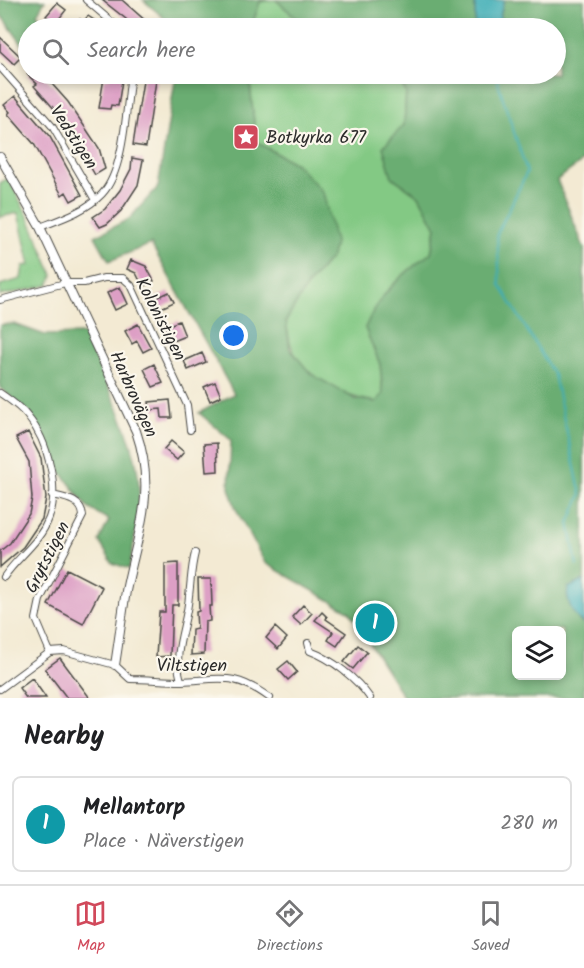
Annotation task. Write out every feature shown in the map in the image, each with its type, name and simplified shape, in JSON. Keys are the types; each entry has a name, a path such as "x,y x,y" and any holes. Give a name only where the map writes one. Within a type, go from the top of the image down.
{"street":[{"path":"86,0 107,18"},
{"name":"Vedstigen","path":"0,67 52,126 95,200"},
{"path":"40,227 69,215 95,200 109,184 115,170 128,84"},
{"name":"Harbrovägen","path":"0,156 40,227 136,431 143,453 147,501 126,591 115,665"},
{"name":"Kolonistigen","path":"0,300 65,283 123,278 131,285 187,405 190,430"},
{"name":"Grytstigen","path":"0,393 17,405 34,424 48,460 52,495 49,518 33,547 4,577"},
{"name":"Grytstigen","path":"50,652 36,619 39,600 83,516 79,504 52,495"},
{"path":"181,681 177,669 178,657 195,553"},
{"path":"308,643 310,651 323,656 363,688 370,698"},
{"path":"0,689 50,652 64,651 115,665"},
{"name":"Viltstigen","path":"115,665 130,678 181,681 219,676 234,679 258,689 270,698"}],"green space":[{"path":"0,0 45,0 37,14 41,18 18,18 18,38 0,14"},
{"path":"143,0 270,0 260,2 254,18 164,18"},
{"path":"276,0 297,18 254,18 260,1"},
{"path":"276,0 475,0 475,18 297,18"},
{"path":"504,0 584,0 584,160 557,180 584,248 584,580 568,588 580,622 584,624 584,698 404,698 350,612 265,563 236,509 229,488 231,440 199,413 234,394 151,244 109,261 95,236 129,219 158,187 174,84 250,84 256,142 296,164 323,192 335,242 332,256 308,284 286,321 290,349 311,374 355,399 376,402 383,394 380,364 365,328 384,295 410,269 431,253 436,228 419,196 392,177 383,147 404,125 406,92 401,84 566,84 566,18 500,18 500,16"},
{"path":"250,84 401,84 406,92 404,126 392,177 419,196 436,228 431,253 392,286 377,305 365,328 380,364 383,394 376,402 348,395 320,381 299,360 292,347 287,320 301,294 332,256 296,164 256,142"},
{"path":"8,178 29,218 53,275 49,285 0,296 0,285 21,279 23,266 30,265 18,213 0,217 0,183"},
{"path":"14,324 45,335 84,334 128,434 137,468 139,506 129,569 112,563 99,541 109,520 88,508 53,462 47,442 29,412 0,388 0,325"}],"water":[{"path":"475,0 504,0 500,18 475,18"},
{"path":"584,580 584,624 571,608 567,593 568,588"}],"building":[{"path":"102,0 122,0 142,18 125,18"},
{"path":"57,3 66,10 60,18 46,16"},
{"path":"0,37 18,54 18,60 14,64 0,51"},
{"path":"52,84 68,102 99,148 105,169 95,175 63,119 34,86"},
{"path":"103,84 121,84 118,106 111,105 110,109 99,108"},
{"path":"142,84 155,84 146,147 133,145"},
{"path":"15,96 50,137 82,195 71,201 66,192 62,195 34,144 8,114 10,112 4,105"},
{"path":"132,158 143,160 138,185 121,211 107,224 100,227 93,217 105,209 120,190 131,169"},
{"path":"131,260 146,266 154,281 143,287 136,273 127,269"},
{"path":"120,287 128,304 115,310 107,293"},
{"path":"169,292 174,302 155,311 150,301"},
{"path":"179,321 185,336 170,342 164,327"},
{"path":"138,324 151,348 143,352 137,341 132,344 125,331"},
{"path":"202,353 206,362 188,370 184,361"},
{"path":"154,364 163,383 153,387 144,369"},
{"path":"215,382 221,396 210,401 204,387"},
{"path":"170,400 172,418 162,418 161,409 150,410 149,402"},
{"path":"28,432 41,458 46,498 42,519 23,547 0,567 0,551 10,543 29,514 32,498 29,462 16,438"},
{"path":"171,441 184,452 177,460 164,449"},
{"path":"217,443 218,471 206,472 204,444"},
{"path":"178,563 178,605 172,605 170,656 156,657 159,612 165,612 165,564"},
{"path":"67,569 102,587 83,624 48,605"},
{"path":"198,579 211,579 212,606 209,606 210,621 205,622 204,654 191,655 192,630 197,629 196,612 199,611"},
{"path":"303,605 312,613 301,625 292,617"},
{"path":"322,612 327,617 326,619 346,633 337,646 328,640 333,632 315,620"},
{"path":"275,627 287,638 278,649 266,638"},
{"path":"358,645 367,652 353,669 344,662"},
{"path":"60,658 90,698 67,698 45,669"},
{"path":"288,661 297,672 288,680 278,669"},
{"path":"32,678 46,698 26,698 19,688"}],"waterway":[{"path":"498,84 527,172 497,234 500,285 554,375 581,495 569,523 577,566"}],"place":[{"name":"Botkyrka 677","path":"246,137"},
{"name":"Mellantorp","path":"375,623"}]}
